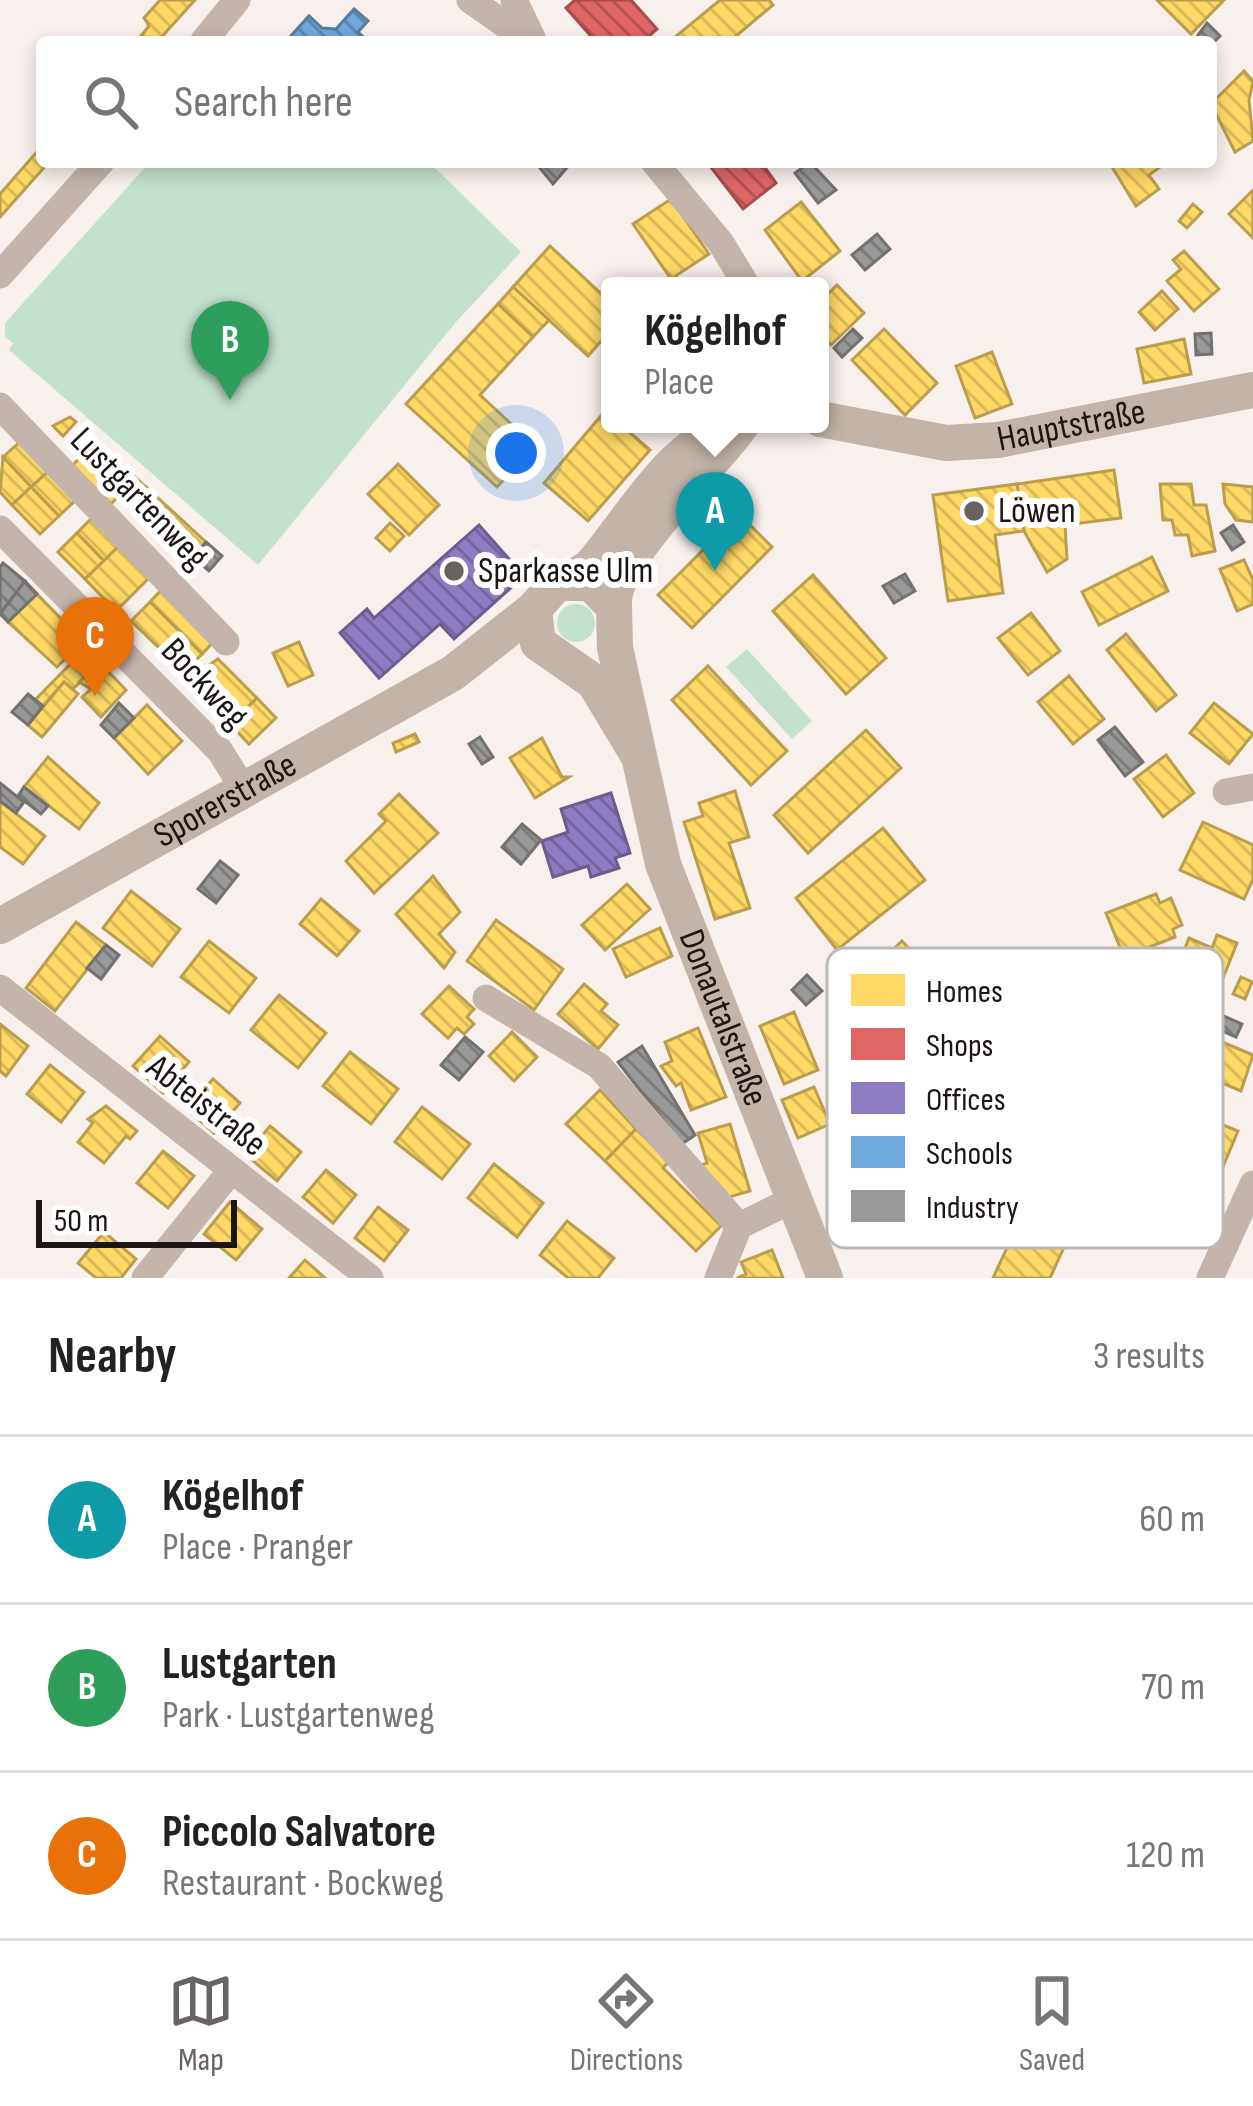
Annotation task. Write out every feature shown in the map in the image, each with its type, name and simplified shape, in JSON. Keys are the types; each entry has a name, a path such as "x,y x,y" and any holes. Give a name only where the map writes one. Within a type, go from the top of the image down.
{"main road":[{"name":"Hauptstraße","path":"829,421 946,443 998,440 1253,391"},
{"path":"638,754 605,696 536,637 534,609 551,586 594,563 687,452 709,433"},
{"path":"638,754 615,621 617,584 648,536 732,433"},
{"path":"571,579 598,586 615,621"},
{"name":"Sporerstraße","path":"0,926 246,793 453,673 534,609"},
{"path":"564,661 599,656 615,621"},
{"name":"Sporerstraße","path":"453,673 532,654 564,661"},
{"name":"Donautalstraße","path":"638,754 666,874 825,1278"}],"street":[{"path":"208,36 237,0"},
{"path":"470,0 523,36"},
{"path":"514,0 529,36"},
{"path":"0,274 96,168"},
{"path":"659,168 721,243 742,277"},
{"name":"Lustgartenweg","path":"0,406 226,642"},
{"name":"Bockweg","path":"0,529 220,751 246,793"},
{"name":"Abteistraße","path":"0,988 370,1278"},
{"path":"486,998 599,1066 740,1226"},
{"path":"145,1278 230,1172"},
{"path":"1210,1278 1253,1184"},
{"path":"718,1278 740,1226 794,1199"}],"green space":[{"path":"145,168 435,168 521,252 456,322 258,565 9,350 13,343 5,337 5,323"},
{"path":"576,604 589,610 595,623 589,636 576,642 563,636 557,623 563,610"},
{"path":"747,649 812,721 792,739 726,667"}],"building: Homes":[{"path":"160,0 195,0 162,36 141,36 149,26 144,18"},
{"path":"720,0 769,0 773,5 736,36 676,36"},
{"path":"1157,0 1224,0 1191,34"},
{"path":"1244,71 1253,81 1249,100 1253,141 1235,152 1217,116 1217,98"},
{"path":"36,153 36,168 44,168 0,217 0,194"},
{"path":"1113,168 1159,168 1149,175 1159,189 1136,206"},
{"path":"1253,190 1253,238 1229,214"},
{"path":"671,199 709,254 670,277 633,224"},
{"path":"801,202 840,251 807,277 799,277 765,230"},
{"path":"1193,204 1202,212 1187,228 1179,221"},
{"path":"550,246 601,294 601,341 588,356 513,287"},
{"path":"1184,251 1219,289 1194,311 1167,281 1181,269 1173,260"},
{"path":"837,285 864,313 831,345 829,343 829,293"},
{"path":"513,287 549,320 533,337 498,304"},
{"path":"1162,291 1178,309 1155,330 1139,312"},
{"path":"498,304 533,337 480,395 535,446 497,487 406,404"},
{"path":"884,329 937,383 905,415 852,360"},
{"path":"1184,339 1191,374 1144,383 1137,349"},
{"path":"992,352 1012,404 975,418 956,366"},
{"path":"601,416 601,433 630,433 650,450 588,521 544,483"},
{"path":"70,417 76,422 63,436 53,426"},
{"path":"22,440 50,470 31,487 3,457"},
{"path":"95,441 146,487 133,501 123,491 111,504 72,466"},
{"path":"3,457 31,487 12,505 0,492"},
{"path":"398,464 439,505 409,535 368,494"},
{"path":"50,470 77,499 59,516 31,487"},
{"path":"1114,470 1121,518 1065,525 1067,559 1047,572 1024,531 1017,484"},
{"path":"1017,484 1024,531 995,535 1003,593 948,601 933,495"},
{"path":"1160,484 1191,484 1194,505 1206,505 1215,551 1192,556 1188,535 1175,535 1172,520 1163,520"},
{"path":"1223,484 1253,487 1253,522 1236,520 1225,504"},
{"path":"31,487 59,516 40,534 12,505"},
{"path":"146,487 206,542 187,564 176,554 183,546 133,501"},
{"path":"96,514 123,542 104,561 77,533"},
{"path":"739,514 772,547 692,628 658,595"},
{"path":"390,523 404,536 390,551 376,538"},
{"path":"77,533 104,561 85,579 58,552"},
{"path":"123,542 154,573 116,611 85,579"},
{"path":"1152,557 1168,591 1099,625 1082,592"},
{"path":"1244,560 1253,580 1253,604 1237,611 1220,569"},
{"path":"813,575 886,658 846,694 773,611"},
{"path":"165,586 218,637 202,654 150,602"},
{"path":"37,594 83,641 57,667 8,622"},
{"path":"150,602 202,654 184,672 131,621"},
{"path":"1031,613 1060,651 1028,675 998,638"},
{"path":"1126,634 1176,695 1156,711 1107,650"},
{"path":"299,642 313,675 288,686 273,653"},
{"path":"86,648 100,663 73,689 64,682 43,706 35,700"},
{"path":"218,659 257,698 230,724 187,680"},
{"path":"100,663 126,690 101,717 82,697 91,689 79,682"},
{"path":"708,666 787,751 751,785 672,700"},
{"path":"1069,676 1104,719 1073,744 1038,702"},
{"path":"64,682 78,694 42,737 28,725"},
{"path":"257,698 276,718 249,744 230,724"},
{"path":"1214,703 1253,734 1229,764 1190,733"},
{"path":"147,705 182,741 148,774 114,738"},
{"path":"866,730 901,768 808,853 774,815"},
{"path":"415,734 419,742 396,752 393,743"},
{"path":"542,738 562,777 569,777 535,798 510,758"},
{"path":"1166,755 1194,793 1163,817 1134,779"},
{"path":"48,757 99,803 79,829 24,787"},
{"path":"735,791 749,837 729,843 750,908 715,919 684,822 703,816 699,803"},
{"path":"399,794 438,833 374,893 346,861 386,821 379,814"},
{"path":"0,801 45,836 23,864 0,847"},
{"path":"1203,822 1253,845 1253,879 1244,899 1180,870"},
{"path":"883,828 925,880 840,948 796,898"},
{"path":"433,876 460,912 439,934 455,952 444,968 396,914"},
{"path":"627,884 650,909 605,950 582,925"},
{"path":"131,891 180,929 152,966 103,928"},
{"path":"1156,894 1160,903 1171,898 1182,925 1173,929 1175,937 1147,948 1120,948 1106,913"},
{"path":"321,899 359,931 337,956 300,924"},
{"path":"496,920 563,969 534,1010 467,961"},
{"path":"76,922 106,945 55,1011 26,988"},
{"path":"660,928 672,956 626,977 613,949"},
{"path":"1217,935 1237,943 1223,978 1223,948 1212,948"},
{"path":"1189,938 1212,948 1185,948"},
{"path":"209,941 256,978 229,1013 181,977"},
{"path":"1241,977 1252,982 1245,999 1233,994"},
{"path":"584,984 607,1004 601,1011 618,1025 598,1049 558,1014"},
{"path":"449,986 474,1009 467,1017 474,1024 464,1034 457,1028 448,1038 422,1014"},
{"path":"279,995 326,1033 298,1068 251,1030"},
{"path":"794,1012 818,1070 784,1084 760,1026"},
{"path":"0,1024 28,1046 6,1076 0,1071"},
{"path":"698,1028 726,1097 691,1110 681,1083 676,1086 661,1066 672,1061 665,1042"},
{"path":"512,1032 537,1057 514,1081 489,1056"},
{"path":"160,1036 189,1062 163,1093 133,1066"},
{"path":"1223,1042 1253,1055 1241,1091 1223,1084"},
{"path":"350,1052 398,1089 371,1124 323,1086"},
{"path":"50,1065 84,1092 61,1122 27,1094"},
{"path":"213,1079 240,1103 214,1133 187,1109"},
{"path":"814,1087 827,1125 798,1138 782,1100"},
{"path":"600,1090 636,1129 605,1161 566,1124"},
{"path":"106,1106 137,1131 130,1139 126,1136 104,1163 78,1142 93,1123 88,1119"},
{"path":"422,1107 470,1144 442,1179 395,1142"},
{"path":"730,1124 750,1191 719,1200 701,1165 707,1163 698,1133"},
{"path":"1223,1125 1238,1131 1223,1167"},
{"path":"270,1126 301,1152 277,1181 246,1155"},
{"path":"636,1129 669,1161 663,1168 721,1226 696,1251 605,1161"},
{"path":"163,1151 194,1176 168,1208 137,1183"},
{"path":"494,1164 543,1203 517,1237 468,1198"},
{"path":"326,1170 356,1195 333,1223 303,1197"},
{"path":"230,1202 262,1229 236,1260 204,1234"},
{"path":"378,1207 408,1230 384,1261 355,1238"},
{"path":"567,1221 614,1258 598,1278 568,1278 540,1255"},
{"path":"104,1232 136,1259 121,1278 96,1278 78,1263"},
{"path":"1007,1248 1064,1248 1050,1278 993,1278"},
{"path":"772,1250 783,1278 737,1278 746,1274 741,1262"},
{"path":"305,1260 325,1278 289,1278"}],"building: Shops":[{"path":"575,0 631,0 657,29 649,36 591,36 566,8"},
{"path":"712,168 765,168 776,183 743,209"}],"building: Offices":[{"path":"479,525 524,576 454,639 440,624 379,678 340,633 367,609 374,618"},
{"path":"611,793 630,853 615,858 619,868 591,877 588,866 553,877 542,841 568,832 561,809"}],"building: Schools":[{"path":"354,9 368,21 358,32 362,36 291,36 309,16 322,28 336,29"}],"building: Industry":[{"path":"1207,23 1220,36 1217,39 1197,36"},
{"path":"540,168 567,168 553,184"},
{"path":"816,168 836,190 818,203 795,173"},
{"path":"877,234 890,249 865,270 852,255"},
{"path":"853,329 862,338 842,357 834,348"},
{"path":"1211,333 1212,354 1196,355 1195,334"},
{"path":"1233,525 1244,542 1232,550 1221,533"},
{"path":"206,542 222,556 209,571 193,557"},
{"path":"3,563 25,581 0,614 0,567"},
{"path":"905,574 915,591 894,603 883,586"},
{"path":"25,581 37,594 8,622 0,614"},
{"path":"28,694 43,706 28,725 12,712"},
{"path":"119,703 134,718 114,738 101,725"},
{"path":"1115,727 1143,762 1125,776 1098,740"},
{"path":"480,737 493,757 482,764 469,744"},
{"path":"0,783 24,802 16,813 0,801"},
{"path":"24,787 48,806 41,814 18,796"},
{"path":"522,824 541,840 521,864 502,847"},
{"path":"220,861 238,875 216,903 198,889"},
{"path":"106,945 119,955 101,979 87,968"},
{"path":"807,975 822,991 806,1005 792,990"},
{"path":"1223,1016 1242,1024 1236,1037 1223,1031"},
{"path":"465,1037 483,1052 459,1080 441,1065"},
{"path":"642,1046 695,1135 682,1144 618,1062"}],"place":[{"name":"Lustgarten","path":"230,400"},
{"name":"Löwen","path":"974,511"},
{"name":"Sparkasse Ulm","path":"454,571"},
{"name":"Kögelhof","path":"715,571"},
{"name":"Piccolo Salvatore","path":"95,696"}]}
